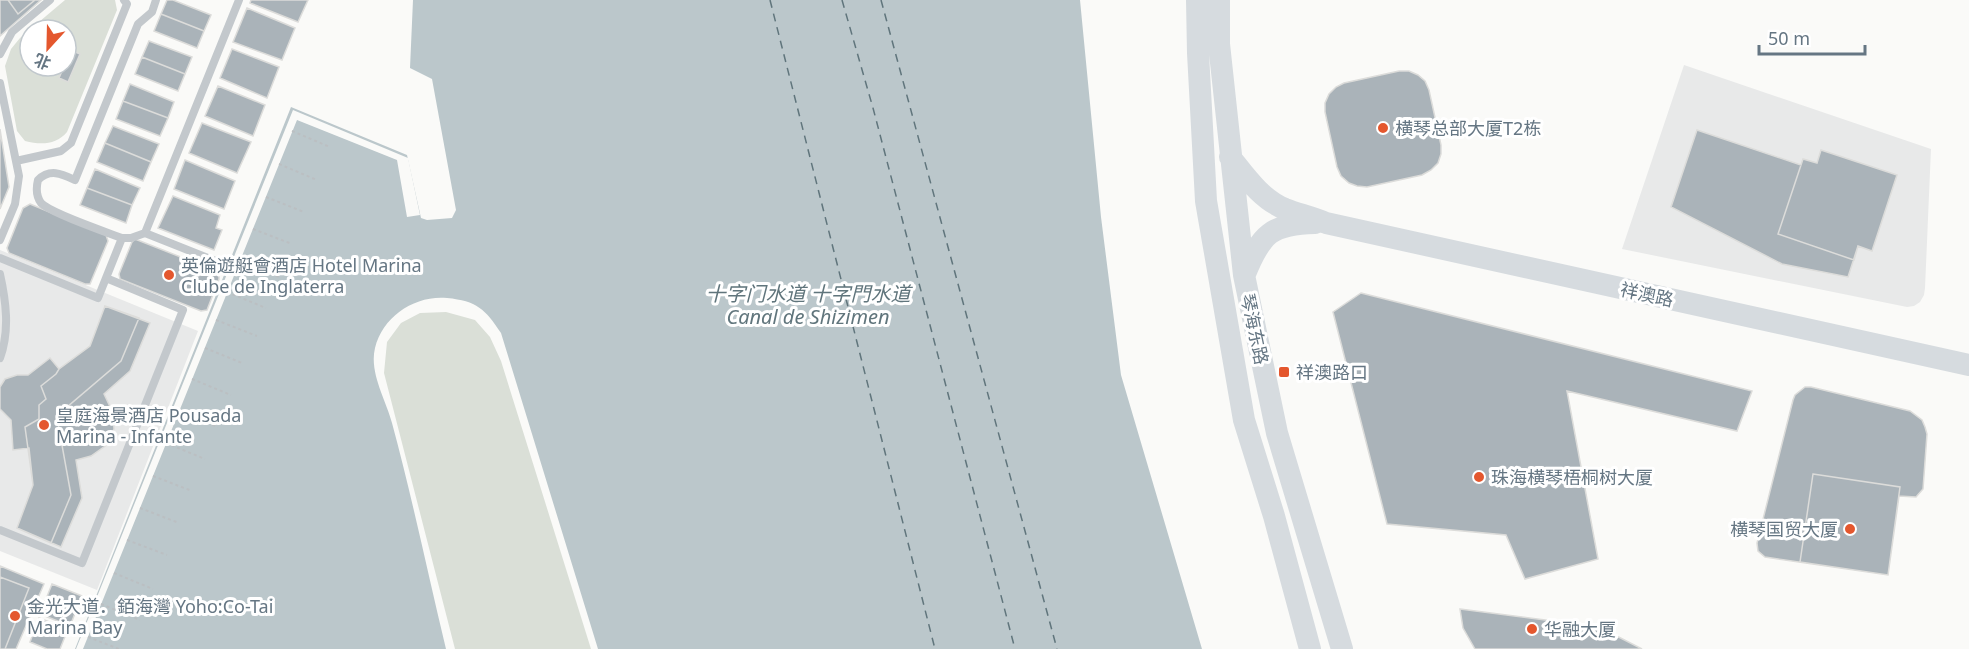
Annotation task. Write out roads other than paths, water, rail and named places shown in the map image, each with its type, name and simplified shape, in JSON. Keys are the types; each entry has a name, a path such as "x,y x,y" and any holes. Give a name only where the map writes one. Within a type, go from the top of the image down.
{"main road":[{"name":"琴海东路","path":"1197,0 1206,201 1244,420 1274,516 1310,649"},
{"name":"琴海东路","path":"1219,0 1219,44 1244,275 1277,433 1342,649"},
{"name":"祥澳路","path":"1230,157 1267,200 1285,209 1326,223 1969,365"},
{"name":"祥澳路","path":"1244,275 1253,253 1265,236 1280,227 1294,224 1326,223"}],"lane":[{"path":"0,54 12,32 50,0"},
{"path":"16,161 61,151 70,143 127,4 124,0"},
{"path":"156,0 152,12 138,24 75,180 53,172 42,176 37,183 38,197 46,208 122,238 131,238 145,232 239,0"},
{"path":"0,83 19,176 17,194 0,240"},
{"path":"145,232 218,262"},
{"path":"0,258 98,298 122,238"},
{"path":"0,274 4,291 6,325 0,358"},
{"path":"0,530 82,564 183,310 106,278"}],"water":[{"name":"十字门水道 十字門水道 Canal de Shizimen","path":"413,0 1080,0 1101,217 1121,375 1202,649 598,649 501,333 485,312 473,304 457,299 435,298 412,304 393,317 385,326 375,348 374,367 392,423 446,649 75,649 291,107 407,155 421,218 427,220 452,218 456,210 432,79 410,68"}],"place":[{"name":"横琴总部大厦T2栋","path":"1383,128"},
{"name":"英倫遊艇會酒店 Hotel Marina Clube de Inglaterra","path":"169,275"},
{"name":"祥澳路口","path":"1284,372"},
{"name":"皇庭海景酒店 Pousada Marina - Infante","path":"44,425"},
{"name":"珠海横琴梧桐树大厦","path":"1479,477"},
{"name":"横琴国贸大厦","path":"1850,529"},
{"name":"金光大道．銆海灣 Yoho:Co-Tai Marina Bay","path":"15,616"},
{"name":"华融大厦","path":"1532,629"}]}
